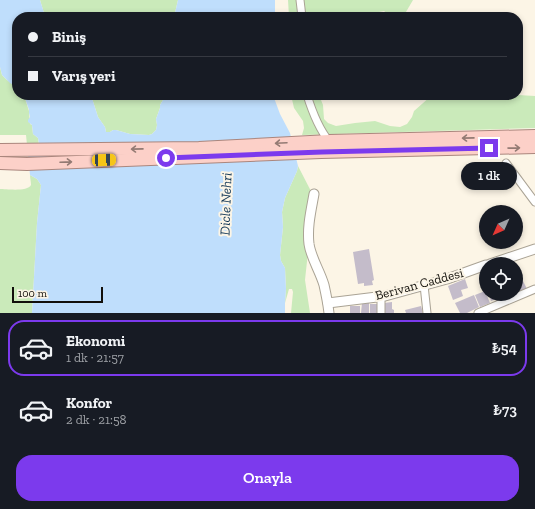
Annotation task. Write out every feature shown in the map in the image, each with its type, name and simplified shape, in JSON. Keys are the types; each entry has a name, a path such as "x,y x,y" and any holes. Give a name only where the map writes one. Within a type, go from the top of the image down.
{"highway":[{"path":"0,150 323,145 535,136"},
{"path":"0,163 27,164 323,145 535,147"}],"street":[{"path":"300,0 301,12"},
{"path":"309,100 324,135 323,145"},
{"path":"506,163 532,193 535,202"},
{"path":"314,194 308,226 309,244 311,254 324,285 328,308"},
{"path":"511,257 535,249"},
{"name":"Berivan Caddesi","path":"328,308 424,285 479,267"},
{"path":"424,285 427,313"},
{"path":"478,313 535,288"},
{"path":"381,296 381,313"}],"green space":[{"path":"40,0 178,0 175,12 44,12"},
{"path":"288,0 413,0 406,12 289,12"},
{"path":"0,67 2,75 12,84 12,100 26,100 29,111 30,124 32,125 33,134 38,138 39,145 27,145 26,135 0,135"},
{"path":"523,95 535,96 535,128 302,135 304,128 303,121 294,108 292,100 321,100 324,119 328,123 336,126 375,121 390,126 400,127 407,124 414,111 426,100 523,100"},
{"path":"93,100 163,100 156,119 156,130 149,135 130,134 116,130 106,132 105,127 98,117"},
{"path":"298,166 314,197 305,280 310,313 291,313 292,289 289,289 285,303 285,268 281,261 280,255 283,227 282,212 285,198"},
{"path":"30,175 37,179 41,185 37,223 32,313 0,313 0,189 26,189 31,185"}],"water":[{"path":"0,0 40,0 44,12 12,12 12,84 2,75 0,67"},
{"path":"178,0 275,0 275,12 175,12"},
{"name":"Dicle Nehri","path":"26,100 93,100 98,117 105,127 106,132 116,130 130,134 149,135 156,130 156,119 163,100 275,100 290,133 298,166 285,198 282,212 283,227 280,255 281,261 285,268 285,313 32,313 37,223 41,185 37,179 30,175 27,145 39,144 38,138 33,134 32,125 28,122 30,117"}],"building":[{"path":"369,249 374,280 372,281 373,285 364,286 364,283 358,284 353,252"},
{"path":"465,279 468,288 461,290 463,296 453,300 448,286"},
{"path":"523,281 527,289 523,291"},
{"path":"479,293 479,301 489,301 490,303 480,307 475,295"},
{"path":"474,295 479,307 467,313 460,313 455,303"},
{"path":"392,302 392,309 394,310 394,313 384,313 384,303"},
{"path":"362,303 369,303 369,313 361,313"},
{"path":"370,304 378,304 378,313 370,313"},
{"path":"350,306 360,306 360,313 350,313"},
{"path":"421,306 423,313 406,313 405,310"}],"route":[{"path":"166,158 489,148"}]}
